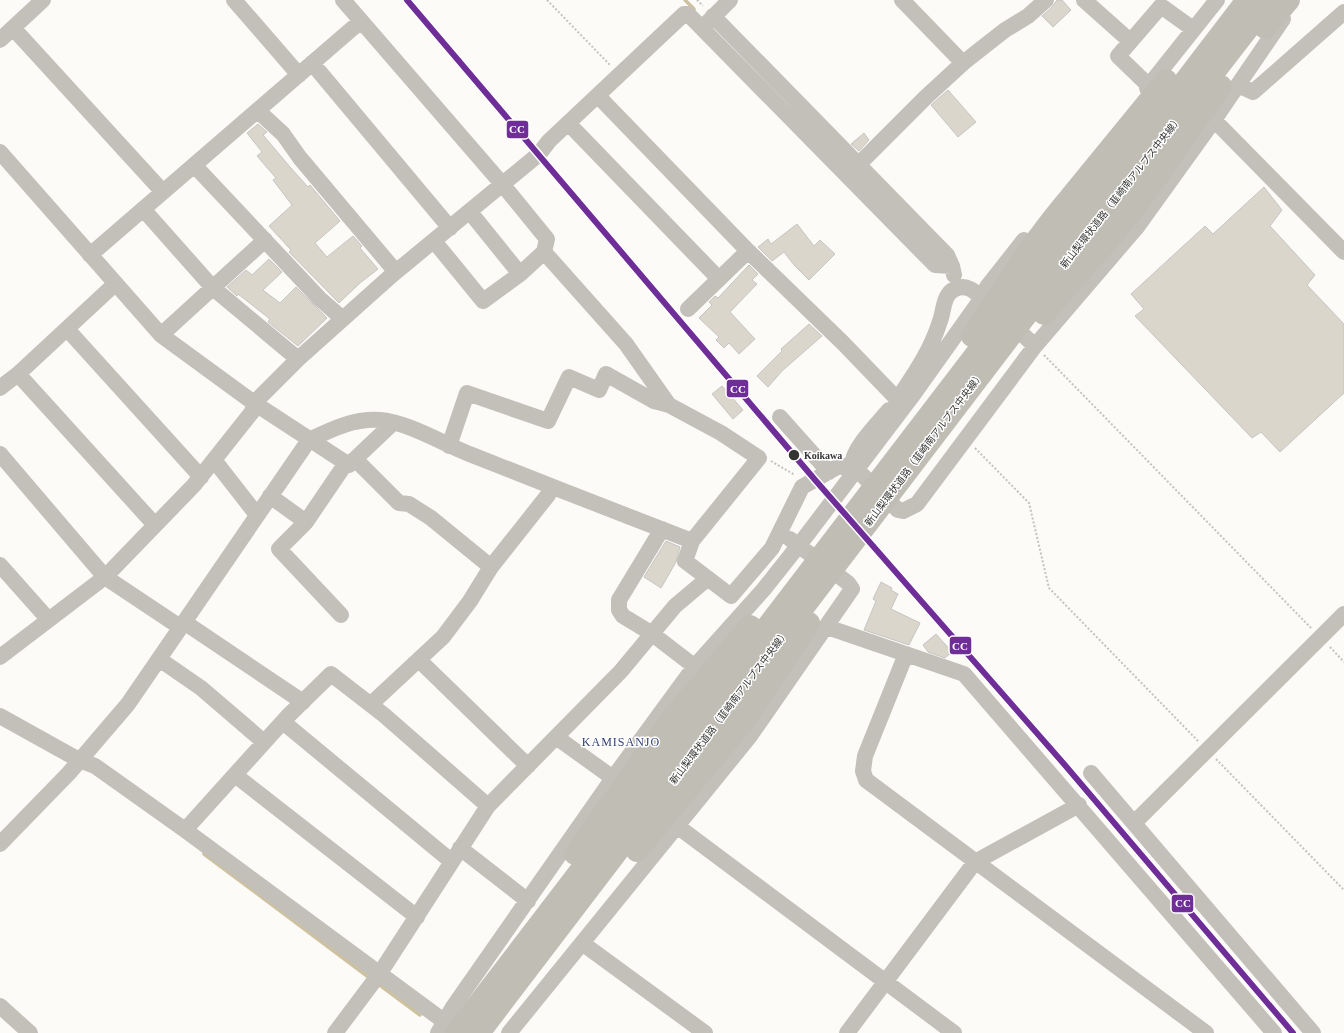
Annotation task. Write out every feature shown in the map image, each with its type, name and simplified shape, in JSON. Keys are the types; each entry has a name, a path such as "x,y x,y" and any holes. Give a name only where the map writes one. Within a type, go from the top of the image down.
{"highway":[{"name":"新山梨環状道路（韮崎南アルプス中央線）","path":"446,1029 902,463 968,391 1270,0"},
{"path":"968,391 1015,347 1112,236 1141,200 1219,89 1263,30 1289,0"},
{"name":"新山梨環状道路（韮崎南アルプス中央線）","path":"479,1033 757,670 902,463 938,403 1229,1"},
{"path":"446,1029 530,906 671,719 902,463"},
{"path":"498,1033 575,941 642,845 745,720 767,689 902,463"}],"street":[{"path":"0,40 43,0"},
{"path":"234,0 299,75"},
{"path":"343,0 503,185 547,239 544,252 520,274 483,301 434,241"},
{"path":"702,28 730,0"},
{"path":"902,0 963,63"},
{"path":"860,164 926,97 963,63 1005,30 1028,16 1046,0"},
{"path":"1084,0 1130,41"},
{"path":"449,446 467,393 548,421 569,377 599,390 606,374 654,401 669,405 721,433 759,458 692,541 685,561 731,596 772,548 802,487 829,472 844,465 852,465 898,510 903,512 917,504 1035,346 1137,227 1214,120 1296,0"},
{"path":"282,722 455,855 530,906 613,778 695,666 764,589 806,536 905,405 982,298 988,287 1070,180 1149,86 1193,29 1229,1"},
{"path":"1149,86 1118,56 1160,6 1193,29"},
{"path":"0,657 105,577 201,477 252,412 254,403 298,359 396,272 539,154 549,141 684,14 688,14 702,28 935,265 952,266"},
{"path":"713,16 860,164 947,255 952,266 955,289"},
{"path":"1238,85 1253,92 1341,20"},
{"path":"90,255 361,21"},
{"path":"13,28 164,192"},
{"path":"312,63 450,228"},
{"path":"598,96 748,251 843,343 898,399"},
{"path":"258,110 283,134 300,158 396,272"},
{"path":"1214,120 1344,252"},
{"path":"568,123 719,279"},
{"path":"0,152 161,335 254,403 309,440 350,461 399,503 409,504 432,518 491,567"},
{"path":"194,165 320,299 343,319"},
{"path":"143,209 213,288 298,359"},
{"path":"470,212 520,274"},
{"path":"161,335 265,240"},
{"path":"688,309 748,251"},
{"path":"544,252 626,344 669,405"},
{"path":"0,388 18,374 115,284"},
{"path":"852,465 852,458 898,399 927,352 939,327 948,295 955,289 969,288 1035,346"},
{"path":"67,329 201,477"},
{"path":"18,374 155,525"},
{"path":"780,418 829,472"},
{"path":"0,844 69,773 120,713 159,659 309,440 338,426 359,420 382,420 393,423 692,541"},
{"path":"340,615 279,549 306,522 350,461 393,423"},
{"path":"0,454 105,577 182,624 303,702"},
{"path":"214,460 257,514"},
{"path":"371,704 443,637 470,601 491,567 535,513 552,487"},
{"path":"270,496 306,522"},
{"path":"662,529 619,600 619,610 623,616 651,633 762,720"},
{"path":"509,1033 575,941 678,826 762,720 852,589 848,583 781,532"},
{"path":"0,565 48,619"},
{"path":"335,1033 376,978 488,806 621,671 651,633 675,606 707,579"},
{"path":"1134,822 1344,614"},
{"path":"827,627 964,674 1079,805 1274,1033"},
{"path":"906,654 865,756 863,771 866,780 1206,1033"},
{"path":"159,659 201,688 264,742"},
{"path":"419,660 528,766"},
{"path":"185,830 282,722 331,674 371,704 488,806"},
{"path":"0,716 79,760 95,766 185,830 376,978 446,1029"},
{"path":"556,737 613,778"},
{"path":"1091,773 1313,1033"},
{"path":"235,775 417,917"},
{"path":"847,1033 976,862 1079,805"},
{"path":"678,826 954,1033"},
{"path":"575,941 706,1033"},
{"path":"0,1006 30,1033"}],"path":[{"path":"547,0 619,74"},
{"path":"1035,346 1344,662"},
{"path":"966,439 1029,503 1049,588 1344,890"},
{"path":"759,458 766,458 803,480 807,485"}],"building":[{"path":"1057,0 1062,0 1071,10 1053,27 1042,16"},
{"path":"948,90 976,122 958,137 931,105"},
{"path":"258,124 267,132 263,135 290,167 308,187 310,185 340,221 315,243 327,257 353,236 362,246 360,248 378,269 360,283 339,303 289,252 291,250 269,226 292,205 273,180 276,178 257,156 262,152 247,133"},
{"path":"864,133 869,140 859,151 851,144"},
{"path":"1264,187 1282,210 1270,226 1315,275 1307,285 1344,324 1344,393 1280,452 1261,432 1252,438 1135,316 1144,309 1131,294 1205,226 1213,234"},
{"path":"797,224 814,246 820,240 835,254 809,280 784,252 772,261 758,247 768,239 771,244"},
{"path":"269,259 282,272 263,290 280,303 296,287 327,318 298,346 268,322 270,319 238,294 237,296 227,287 246,270 252,275"},
{"path":"749,265 758,274 752,280 757,284 730,312 755,339 739,354 729,343 724,348 716,340 719,337 699,318 712,305 709,302 715,296 718,298"},
{"path":"809,324 822,336 782,371 768,387 757,376 782,351 781,349"},
{"path":"722,386 743,410 733,419 712,394"},
{"path":"666,541 680,547 676,562 661,588 644,577"},
{"path":"881,582 892,588 891,590 898,594 891,609 920,623 909,645 864,630 876,601 873,599"},
{"path":"936,634 952,652 945,658 928,652 923,645"}],"waterway":[{"path":"685,0 694,9"},
{"path":"204,854 371,979"},
{"path":"377,983 420,1015"}],"transit line":[{"name":"CC","path":"407,0 816,481 1064,764 1293,1033"}],"place":[{"name":"Koikawa","path":"794,455"}],"district":[{"name":"KAMISANJO","path":"621,742"}]}
